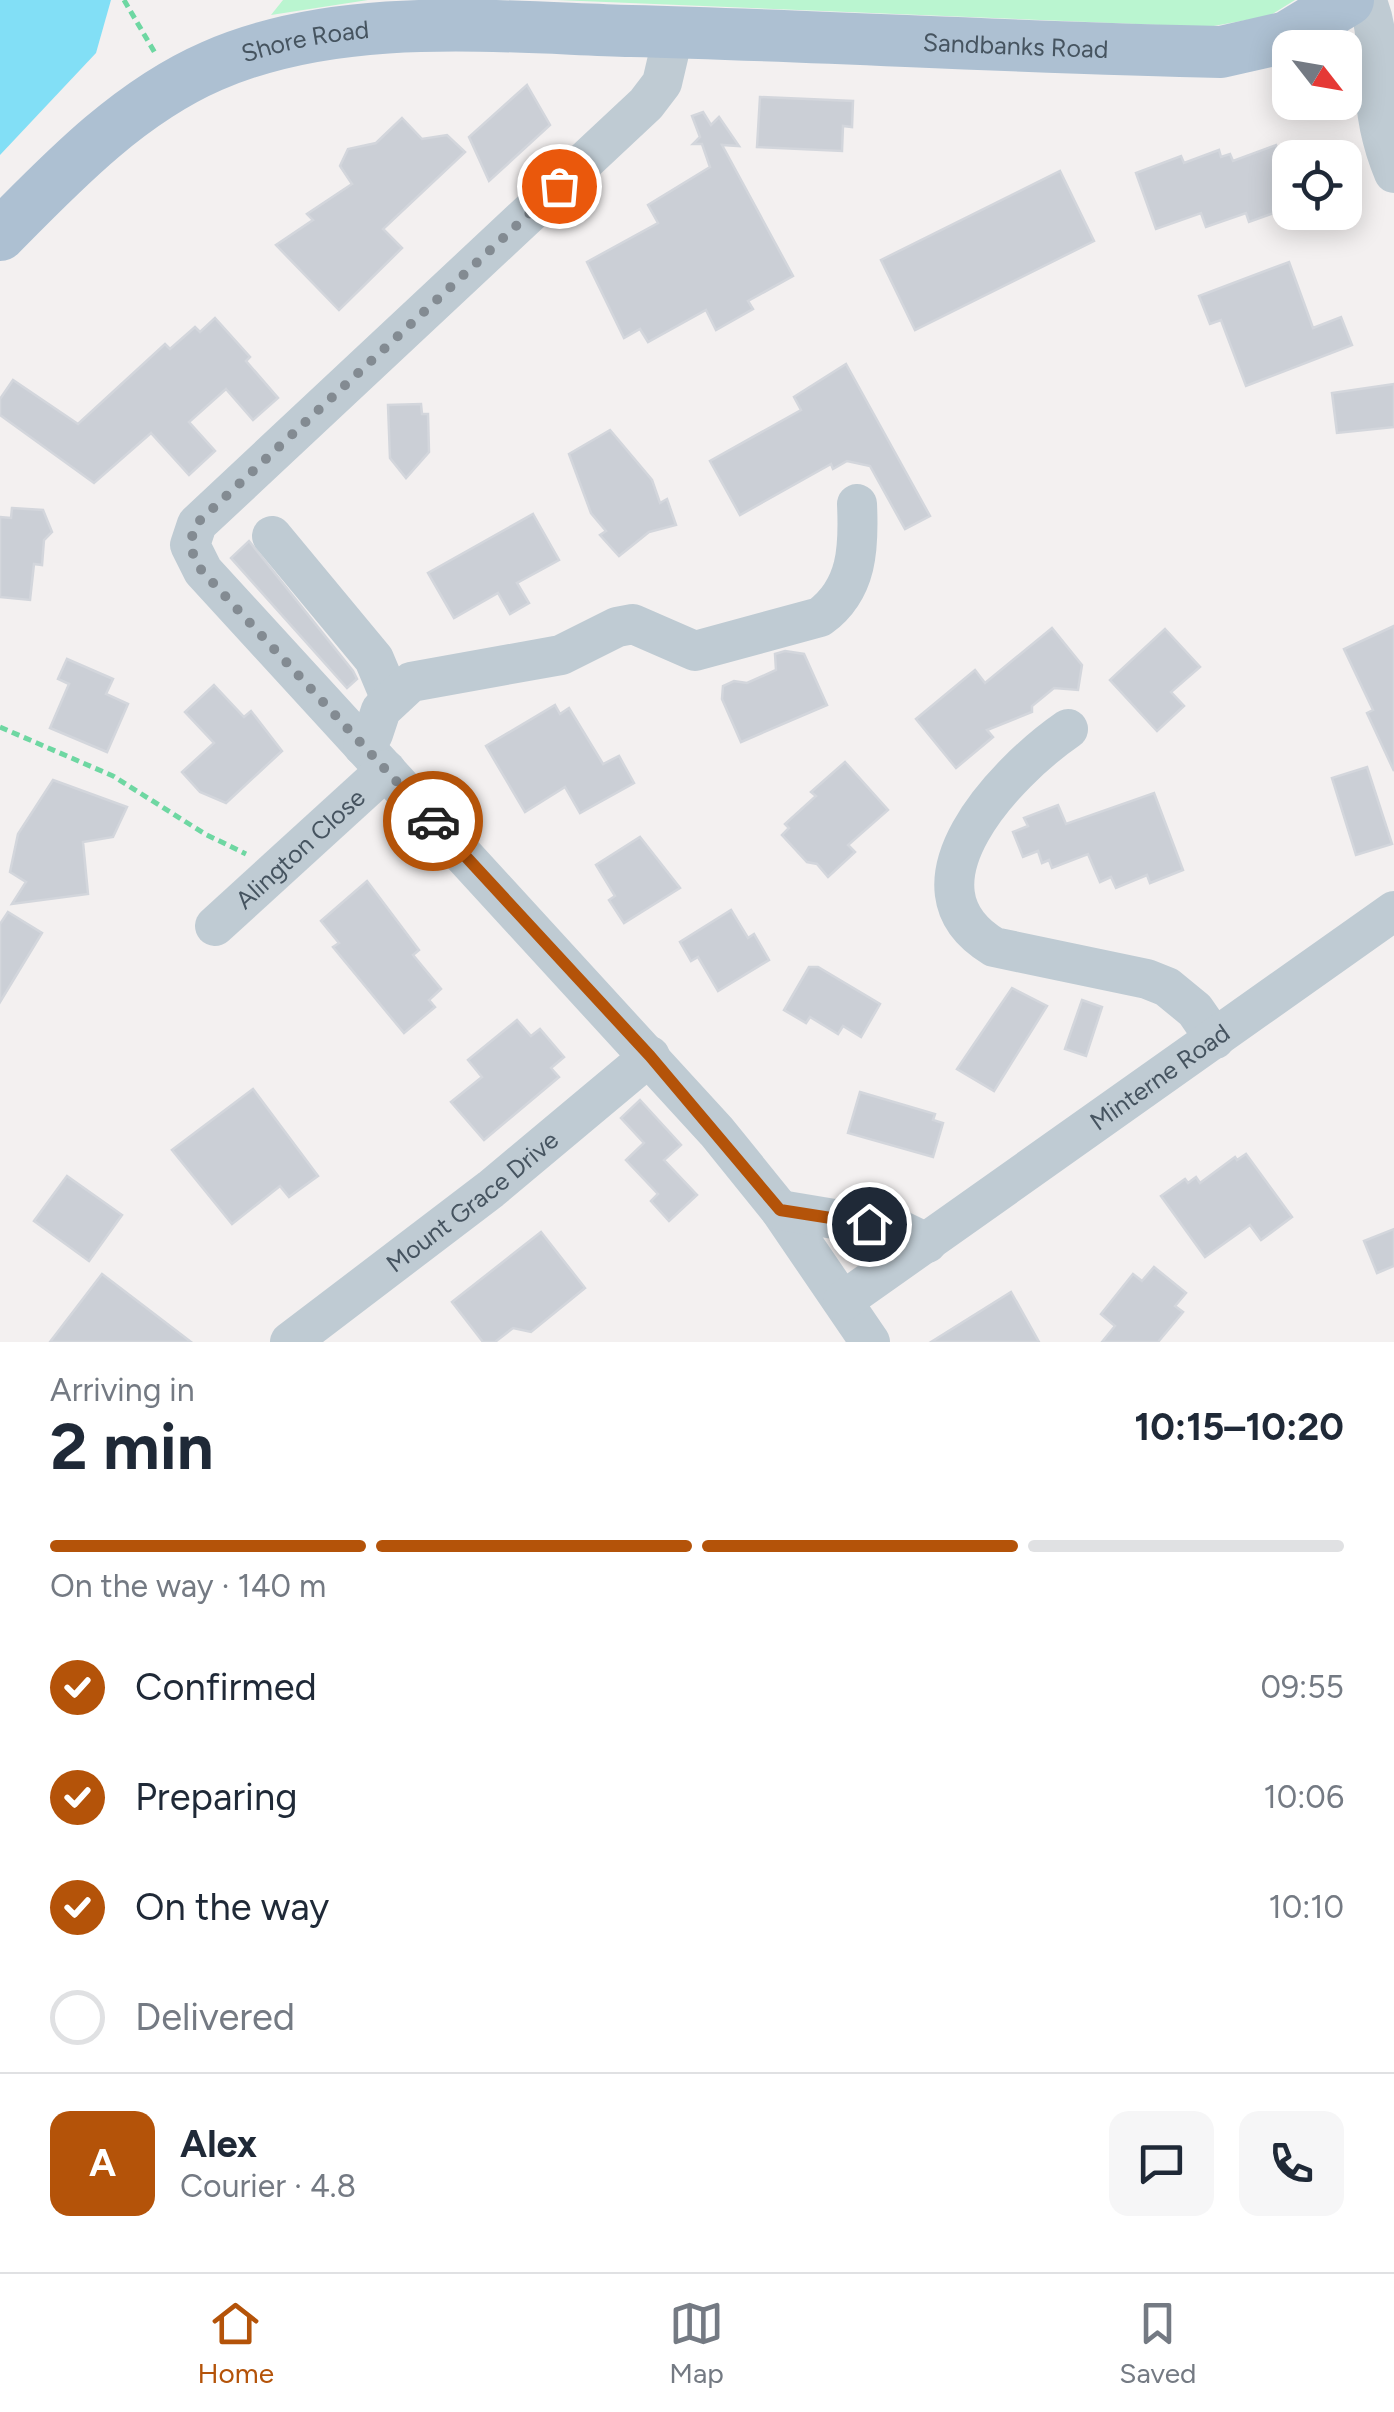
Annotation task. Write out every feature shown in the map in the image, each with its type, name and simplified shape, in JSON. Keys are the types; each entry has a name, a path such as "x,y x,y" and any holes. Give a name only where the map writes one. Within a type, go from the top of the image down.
{"main road":[{"name":"Sandbanks Road","path":"674,32 1221,52 1288,36 1348,0"},
{"name":"Shore Road","path":"0,235 114,129 209,67 254,50 316,36 436,27 674,32"}],"street":[{"path":"1366,0 1378,45 1376,110 1382,144 1394,173"},
{"path":"674,32 662,83 646,104 196,524 191,537 192,557 650,1056 780,1210 870,1342"},
{"path":"272,536 374,660 390,698 411,682 438,675 561,654 617,627 633,624 695,651 820,616 834,606 853,571 859,543 857,504"},
{"name":"Alington Close","path":"216,926 277,869 374,758 390,698"},
{"path":"1068,729 1032,754 1002,784 977,822 961,855 953,888 957,915 972,934 994,947 1167,987 1195,1010 1215,1039"},
{"name":"Minterne Road","path":"843,1301 1394,911"},
{"name":"Mount Grace Drive","path":"290,1342 490,1189 650,1056"},
{"path":"780,1210 900,1230 927,1243"}],"path":[{"path":"124,0 161,64"},
{"path":"0,727 113,776 205,834 277,869"}],"green space":[{"path":"283,0 368,0 271,15"},
{"path":"557,0 1295,0 1269,16 1208,27"}],"water":[{"path":"0,0 111,0 96,53 0,155"}],"building":[{"path":"527,85 550,125 489,181 469,137"},
{"path":"760,97 853,101 852,127 843,126 842,151 757,147"},
{"path":"703,112 711,125 719,117 739,146 722,145 793,276 748,301 753,309 716,330 706,310 648,342 640,329 624,338 587,262 658,223 648,205 710,167 702,144 693,144 700,137 692,116"},
{"path":"402,118 422,139 447,135 465,152 383,229 402,248 339,310 276,245 313,220 307,214 352,184 340,166 348,149 376,143"},
{"path":"1272,146 1272,214 1249,222 1246,213 1206,227 1201,213 1156,229 1136,173 1181,156 1184,163 1219,150 1221,157 1230,154 1233,161"},
{"path":"1060,171 1094,241 915,330 881,260"},
{"path":"1289,262 1313,328 1341,317 1352,345 1246,386 1221,320 1210,324 1199,296"},
{"path":"215,318 250,357 246,361 278,398 253,420 226,389 189,422 215,451 189,475 151,433 94,483 0,415 0,399 13,380 78,424 165,344 170,349 195,327 200,332"},
{"path":"846,364 930,516 905,529 870,466 847,461 833,469 831,464 740,515 710,461 801,410 794,397"},
{"path":"1394,384 1394,427 1337,433 1332,393"},
{"path":"421,404 422,414 428,414 429,452 406,478 390,458 388,405"},
{"path":"610,430 652,480 660,503 667,499 676,525 649,532 619,556 600,535 606,531 591,513 569,454"},
{"path":"12,508 43,510 52,532 44,540 42,565 34,564 30,600 0,597 0,517 11,518"},
{"path":"533,514 559,560 517,583 529,603 510,614 498,593 454,618 428,573"},
{"path":"249,541 353,671 357,679 347,688 231,558"},
{"path":"1394,626 1394,771 1367,713 1373,710 1344,649"},
{"path":"1052,628 1082,665 1078,690 1054,688 1032,706 1032,712 987,730 993,737 956,768 916,719 975,670 985,683"},
{"path":"1165,629 1200,667 1171,692 1184,706 1157,731 1110,680"},
{"path":"775,654 804,654 827,705 741,742 722,699 723,686 734,681 747,683 776,670"},
{"path":"67,659 113,679 106,694 128,704 107,752 50,728 69,684 58,679"},
{"path":"214,685 244,717 251,711 282,751 226,803 200,792 182,772 214,743 185,712"},
{"path":"555,705 560,714 569,708 603,764 619,756 634,783 580,813 565,787 525,812 486,746"},
{"path":"845,762 888,810 848,845 855,852 828,877 817,864 807,862 782,835 789,828 785,824 816,796 811,792"},
{"path":"1367,767 1392,844 1356,855 1332,778"},
{"path":"53,780 127,807 113,837 83,842 88,894 12,904 26,882 10,872 18,834"},
{"path":"1154,793 1183,870 1150,883 1147,875 1116,888 1111,877 1100,882 1088,854 1052,868 1049,860 1042,863 1038,851 1023,857 1013,832 1028,826 1024,818 1058,805 1066,824"},
{"path":"640,837 680,888 624,923 609,900 615,896 596,865"},
{"path":"367,881 419,950 413,955 441,989 429,1000 435,1007 404,1033 333,947 339,943 321,921"},
{"path":"731,910 748,938 754,934 769,960 718,991 698,957 691,961 680,942"},
{"path":"8,912 42,933 0,1002 0,924"},
{"path":"809,967 818,967 880,1004 861,1037 843,1026 838,1034 810,1017 806,1023 784,1010"},
{"path":"1012,988 1047,1006 994,1091 957,1069"},
{"path":"1082,1000 1102,1007 1086,1056 1065,1049"},
{"path":"517,1020 531,1036 540,1029 564,1057 551,1068 559,1077 484,1140 451,1102 482,1077 468,1060"},
{"path":"253,1089 318,1176 289,1197 280,1186 232,1224 172,1150"},
{"path":"860,1092 935,1114 933,1120 943,1123 933,1157 848,1133"},
{"path":"640,1100 681,1145 664,1160 697,1195 669,1221 651,1201 658,1194 626,1160 644,1143 621,1118"},
{"path":"1246,1154 1292,1217 1261,1240 1250,1225 1205,1257 1161,1196 1185,1179 1188,1183 1196,1177 1200,1183 1235,1157 1237,1160"},
{"path":"67,1176 122,1215 89,1261 34,1221"},
{"path":"1394,1229 1394,1266 1377,1273 1364,1241"},
{"path":"541,1232 585,1288 531,1332 513,1328 495,1342 483,1342 452,1302"},
{"path":"1154,1267 1186,1293 1175,1306 1183,1312 1158,1342 1102,1342 1115,1326 1101,1314 1133,1274 1142,1281"},
{"path":"102,1274 191,1342 50,1342"},
{"path":"1011,1292 1039,1342 931,1342"}],"way so far":[{"path":"433,821 202,571 192,557 191,537 196,524 559,186"}],"route":[{"path":"433,821 650,1056 780,1210 806,1211 869,1224"}]}
